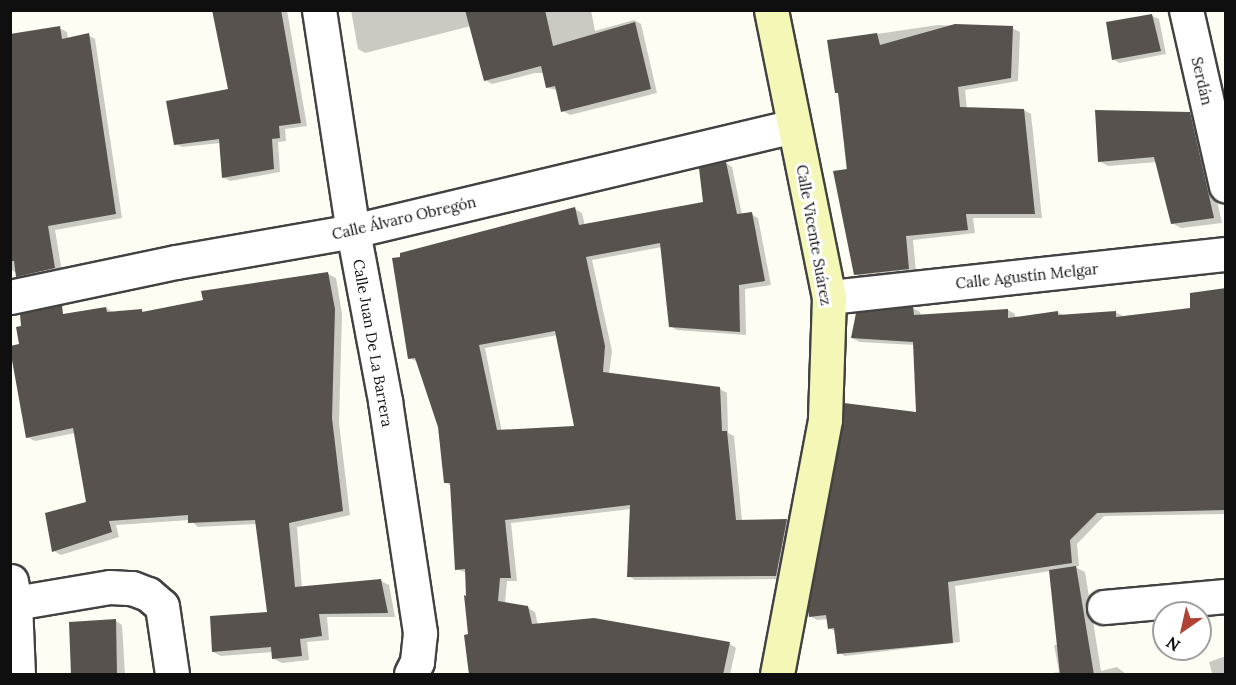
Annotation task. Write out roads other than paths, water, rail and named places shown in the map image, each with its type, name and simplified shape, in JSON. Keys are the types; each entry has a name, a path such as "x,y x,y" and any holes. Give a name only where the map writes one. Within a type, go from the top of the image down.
{"street":[{"name":"Calle Juan De La Barrera","path":"319,10 352,231 385,401 420,633 417,662 411,675"},
{"name":"Calle Vicente Suárez","path":"771,10 829,297 825,420 777,675"},
{"name":"Serdán","path":"1186,10 1226,186"},
{"name":"Calle Álvaro Obregón","path":"10,297 176,262 352,231 794,126"},
{"name":"Calle Agustín Melgar","path":"829,297 1226,254"},
{"path":"18,675 13,592 111,588 132,588 148,594 162,606 172,675"},
{"path":"1104,607 1226,596"}]}
